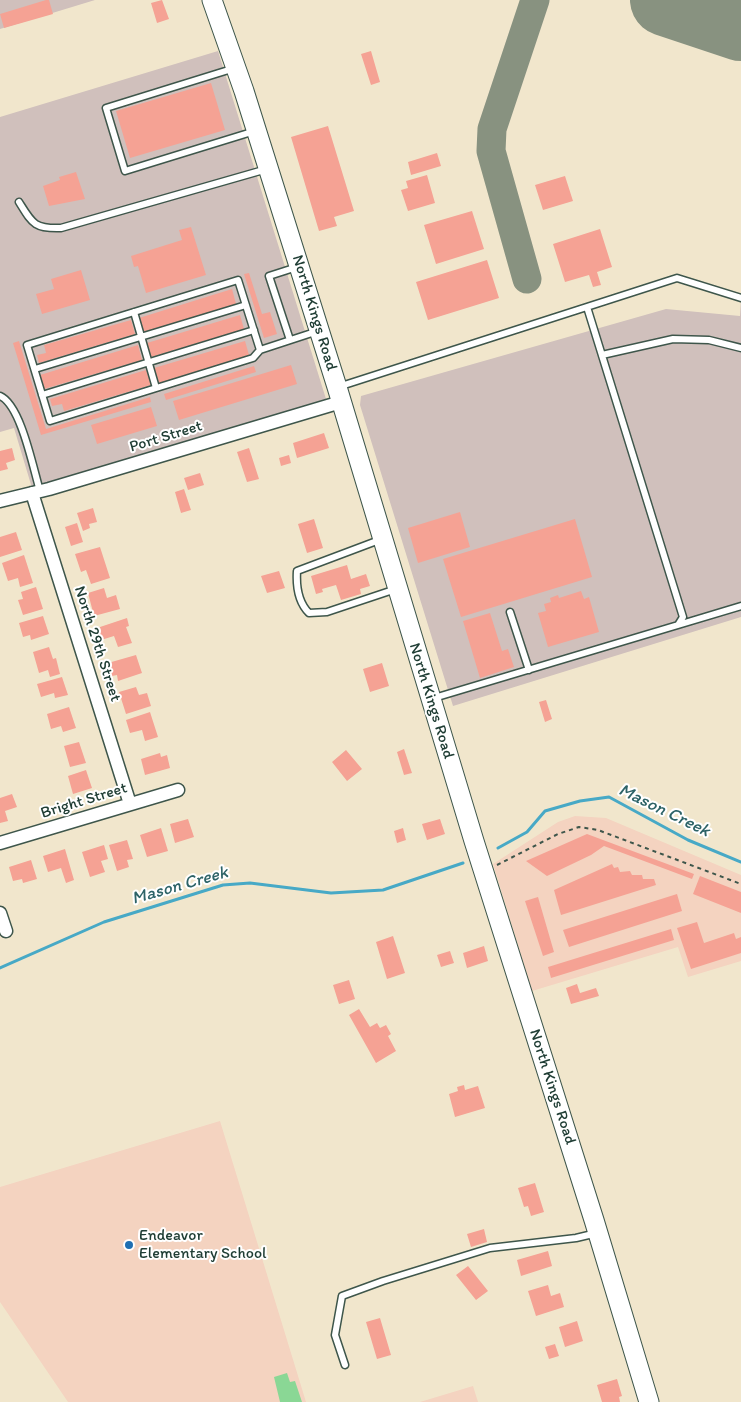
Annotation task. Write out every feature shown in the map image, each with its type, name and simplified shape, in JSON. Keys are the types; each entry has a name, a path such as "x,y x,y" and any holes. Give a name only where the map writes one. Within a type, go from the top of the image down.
{"main road":[{"name":"North Kings Road","path":"212,0 256,130 339,394 484,874 598,1233 649,1402"}],"street":[{"name":"Port Street","path":"0,501 36,492 339,394"},
{"name":"North 29th Street","path":"36,492 130,804"},
{"name":"Bright Street","path":"0,843 178,790"},
{"path":"0,913 6,931"}],"lane":[{"path":"236,68 106,108 125,171 256,130"},
{"path":"19,202 32,223 48,229 61,228 268,169"},
{"path":"290,340 269,276 299,267"},
{"path":"339,394 587,307 677,278 741,298"},
{"path":"260,350 238,280 27,345 50,421 253,358 260,350 319,330"},
{"path":"34,369 246,305"},
{"path":"587,307 683,617 678,625"},
{"path":"134,312 156,388"},
{"path":"42,395 254,330"},
{"path":"602,355 673,339 709,340 741,348"},
{"path":"0,396 5,398 15,410 36,492"},
{"path":"383,539 297,571 296,582 301,605 308,614 327,612 397,590"},
{"path":"431,699 741,606"},
{"path":"510,612 529,670"},
{"path":"345,1364 336,1335 342,1296 383,1281 490,1248 576,1238 598,1233"}],"path":[{"path":"484,874 558,834 579,827 598,830 741,884"}],"shaded area":[{"path":"0,0 95,0 0,29"},
{"path":"218,51 326,399 32,488 14,428 0,432 0,117"},
{"path":"741,299 741,617 453,706 360,405 361,396 666,309 740,316"},
{"path":"575,816 606,818 741,875 741,961 688,977 678,947 532,991 493,864 558,822"},
{"name":"Endeavor Elementary School","path":"220,1121 306,1402 68,1402 0,1302 0,1187"},
{"path":"473,1386 478,1402 420,1402"}],"green space":[{"path":"287,1373 290,1382 295,1381 302,1402 280,1402 274,1377"}],"building":[{"path":"49,0 53,14 4,28 0,14"},
{"path":"162,0 169,19 157,23 151,3"},
{"path":"371,51 380,82 371,85 361,54"},
{"path":"211,83 225,130 130,158 116,111"},
{"path":"328,126 354,211 334,217 337,226 319,231 291,137"},
{"path":"437,153 441,166 411,175 408,162"},
{"path":"76,172 85,199 49,206 43,186 60,180 59,177"},
{"path":"427,175 435,203 408,211 401,190 408,188 406,181"},
{"path":"565,176 573,201 543,210 535,185"},
{"path":"472,211 484,249 436,264 424,225"},
{"path":"191,227 206,275 146,293 138,266 134,267 131,256 182,240 179,230"},
{"path":"600,229 612,267 597,272 601,285 593,287 589,275 565,282 553,244"},
{"path":"487,260 499,298 428,320 416,282"},
{"path":"81,270 90,300 42,314 36,294 54,289 51,279"},
{"path":"249,273 262,314 270,312 277,334 264,338 244,274"},
{"path":"232,289 236,304 143,332 139,318"},
{"path":"240,315 244,329 151,357 147,343"},
{"path":"131,320 135,334 39,363 37,355 46,353 44,345"},
{"path":"19,341 46,429 150,397 151,402 41,435 13,343"},
{"path":"245,341 249,355 159,383 154,368"},
{"path":"138,345 142,360 44,389 40,375"},
{"path":"291,365 297,384 179,420 173,401"},
{"path":"254,366 256,372 166,400 164,394"},
{"path":"146,370 151,385 64,411 62,404 52,406 50,399"},
{"path":"151,407 157,426 97,444 91,425"},
{"path":"324,433 329,448 297,458 293,443"},
{"path":"12,448 15,460 6,463 8,469 0,471 0,451"},
{"path":"249,448 259,479 247,482 237,452"},
{"path":"289,455 291,463 281,466 279,458"},
{"path":"200,473 204,485 188,490 184,478"},
{"path":"184,489 191,510 181,513 175,492"},
{"path":"93,508 97,522 89,524 90,528 83,531 77,513"},
{"path":"460,512 470,547 418,563 408,528"},
{"path":"314,519 323,548 307,553 298,524"},
{"path":"575,519 592,577 461,617 443,559"},
{"path":"77,523 83,542 71,546 65,527"},
{"path":"16,532 22,550 0,557 0,537"},
{"path":"100,547 110,578 91,584 86,570 81,572 75,554"},
{"path":"24,555 33,583 20,587 18,578 8,581 2,563"},
{"path":"347,565 351,579 366,574 370,586 360,589 361,594 341,600 336,585 322,589 323,592 316,594 311,576"},
{"path":"279,571 285,588 267,593 261,576"},
{"path":"36,587 43,609 23,615 18,600 23,599 21,592"},
{"path":"104,588 107,598 116,595 120,609 94,616 88,593"},
{"path":"581,591 584,599 589,597 599,632 548,647 538,613 546,611 544,604 551,602 550,598 558,595 559,598"},
{"path":"490,613 502,651 508,649 514,667 480,678 463,621"},
{"path":"43,616 49,634 31,640 30,635 23,637 19,623"},
{"path":"127,618 129,626 126,627 132,643 118,647 114,636 101,640 97,628"},
{"path":"49,647 53,659 56,658 60,674 50,677 48,670 39,673 33,652"},
{"path":"136,655 142,673 118,681 117,675 112,676 108,663"},
{"path":"382,663 389,686 370,692 363,669"},
{"path":"62,677 68,695 55,698 54,693 41,697 37,684"},
{"path":"136,687 139,695 147,693 151,706 126,714 119,692"},
{"path":"546,700 552,719 545,722 539,702"},
{"path":"69,707 76,728 63,732 61,726 51,729 47,714"},
{"path":"150,712 158,737 145,741 142,730 130,733 126,720"},
{"path":"79,742 86,763 70,767 64,746"},
{"path":"404,749 412,773 404,775 397,752"},
{"path":"346,750 362,769 347,781 332,762"},
{"path":"160,753 161,757 167,755 170,768 145,775 141,759"},
{"path":"86,770 92,788 73,794 68,776"},
{"path":"12,794 17,807 5,811 8,821 0,823 0,798"},
{"path":"188,819 194,837 175,843 170,824"},
{"path":"440,819 445,834 427,840 422,824"},
{"path":"161,828 168,851 147,857 140,835"},
{"path":"403,828 406,840 397,843 394,831"},
{"path":"587,834 694,874 692,879 604,846 591,855 547,876 526,861"},
{"path":"127,840 133,859 127,860 129,867 117,871 109,845"},
{"path":"104,845 108,859 101,861 105,872 90,877 82,852"},
{"path":"65,849 74,880 66,883 61,868 48,872 43,856"},
{"path":"31,860 37,879 23,883 22,879 13,881 9,867"},
{"path":"612,864 614,868 618,867 620,872 630,871 632,875 642,875 643,879 654,879 656,885 561,915 554,890"},
{"path":"700,876 741,892 741,913 693,894"},
{"path":"677,894 682,911 569,947 563,930"},
{"path":"538,897 554,952 543,956 525,901"},
{"path":"697,922 704,943 734,933 736,939 741,937 741,953 691,969 677,928"},
{"path":"671,929 674,940 551,978 548,967"},
{"path":"393,936 405,973 387,979 376,942"},
{"path":"484,946 488,961 467,968 463,953"},
{"path":"450,951 454,963 441,967 437,955"},
{"path":"349,980 355,999 339,1004 333,985"},
{"path":"577,984 580,993 596,988 599,996 571,1004 566,988"},
{"path":"359,1009 370,1027 377,1023 380,1028 386,1025 391,1034 388,1036 396,1051 376,1063 349,1015"},
{"path":"464,1085 465,1090 478,1086 485,1108 455,1117 449,1094 458,1091 457,1087"},
{"path":"535,1183 544,1212 531,1216 528,1206 524,1207 518,1188"},
{"path":"484,1229 487,1242 471,1247 467,1234"},
{"path":"548,1251 552,1266 521,1276 517,1260"},
{"path":"468,1266 488,1291 476,1300 456,1275"},
{"path":"548,1285 551,1296 560,1293 564,1307 536,1316 528,1291"},
{"path":"380,1318 391,1355 377,1359 366,1322"},
{"path":"577,1321 583,1341 565,1347 559,1327"},
{"path":"555,1344 559,1356 549,1359 545,1347"},
{"path":"617,1379 622,1396 619,1397 620,1402 602,1402 597,1385"}],"waterway":[{"name":"Mason Creek","path":"498,848 527,832 545,811 580,801 609,797 688,840 741,862"},
{"name":"Mason Creek","path":"0,968 104,922 223,885 250,883 331,893 383,890 463,863"}],"taxiway":[{"path":"527,279 491,151 492,129 535,0"}],"runway":[{"path":"666,0 741,25"}],"place":[{"name":"Endeavor Elementary School","path":"129,1245"}]}
